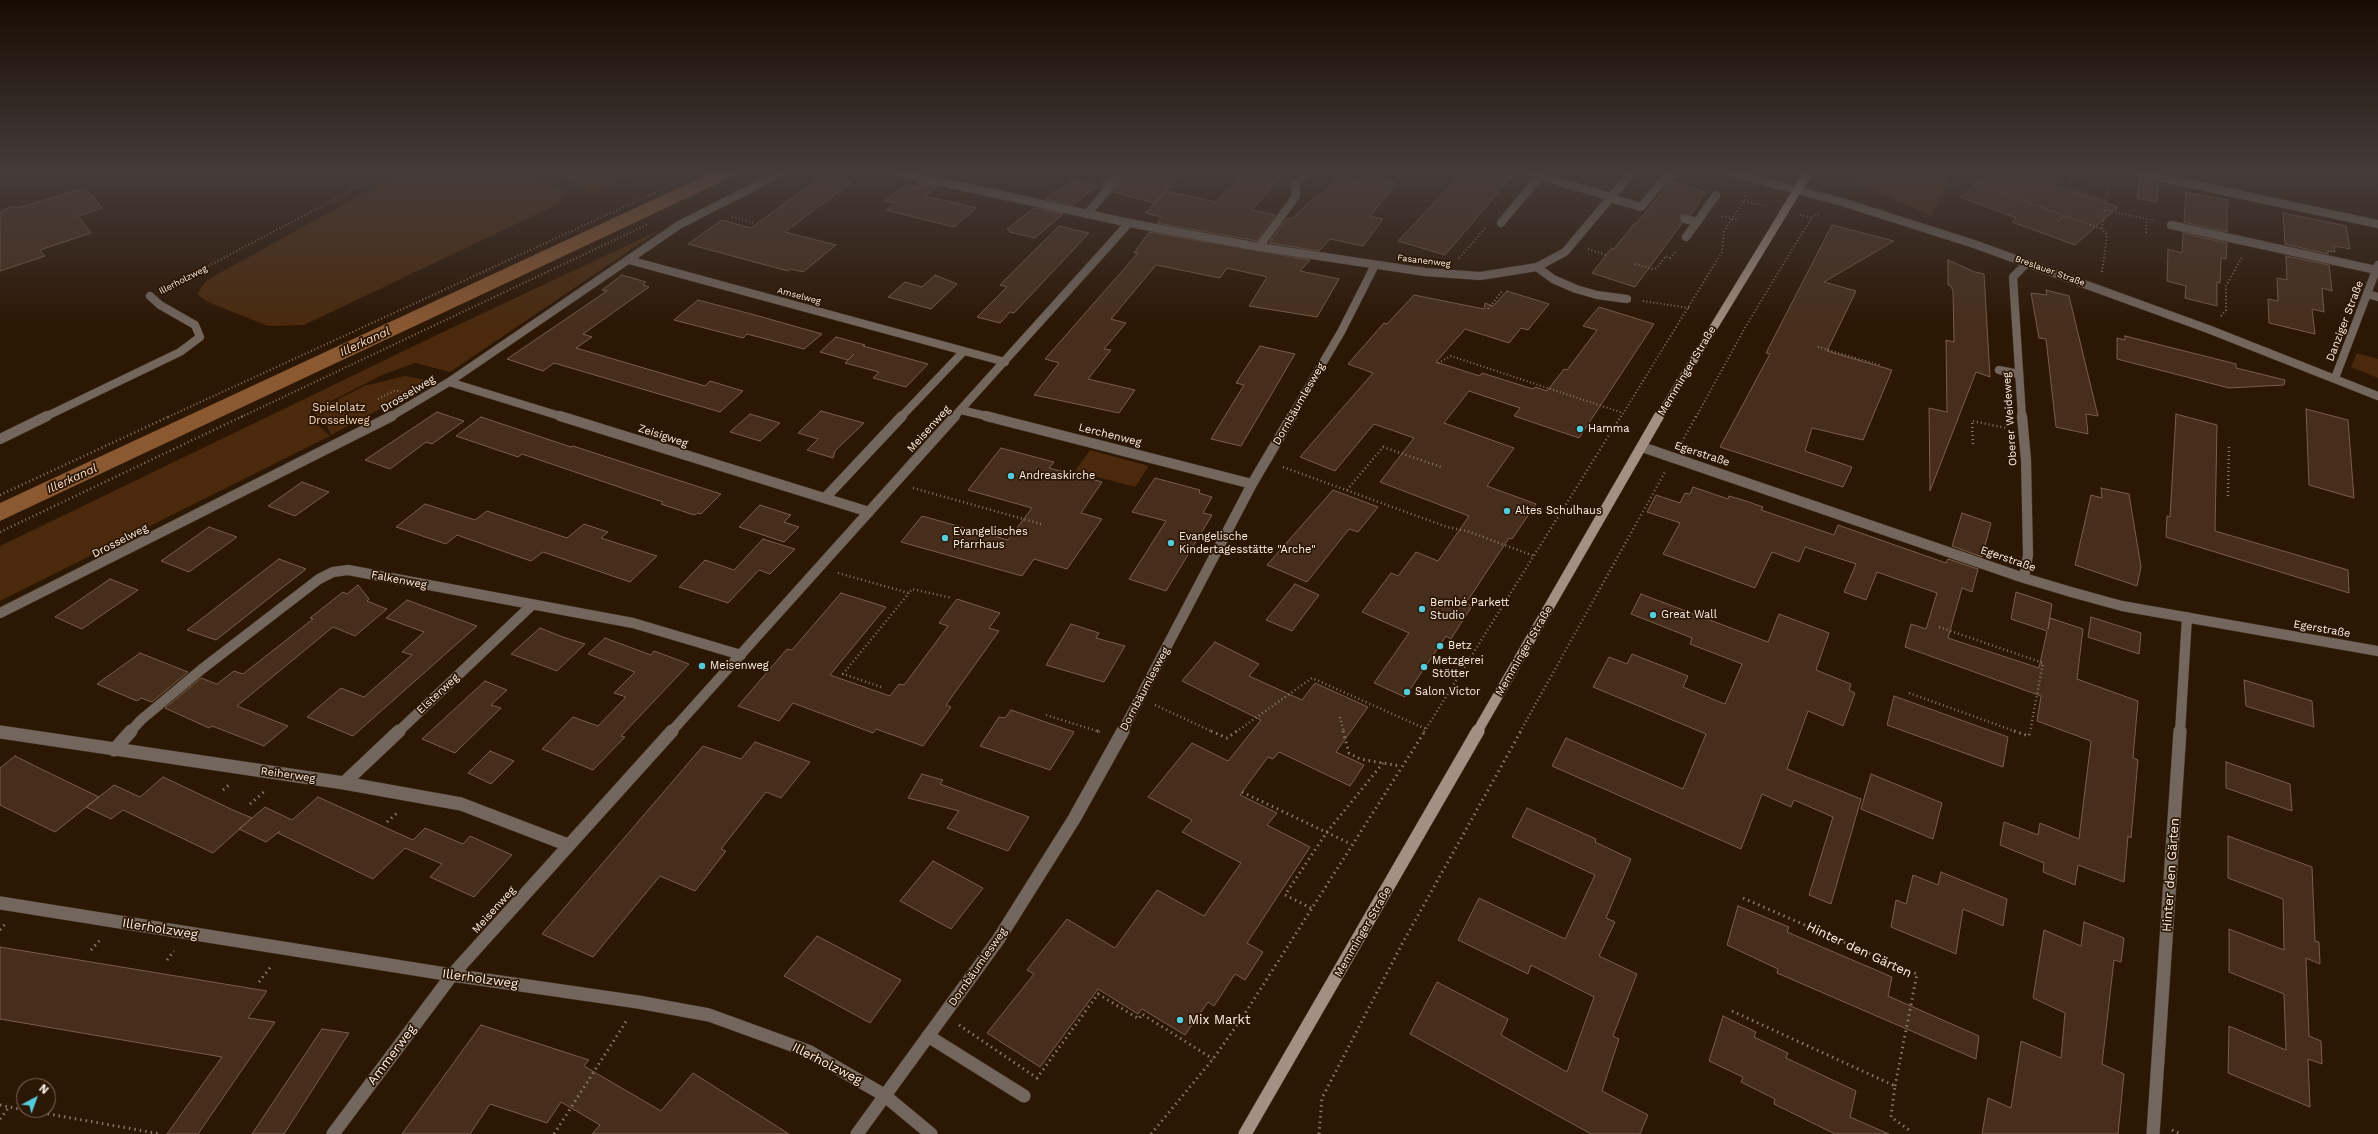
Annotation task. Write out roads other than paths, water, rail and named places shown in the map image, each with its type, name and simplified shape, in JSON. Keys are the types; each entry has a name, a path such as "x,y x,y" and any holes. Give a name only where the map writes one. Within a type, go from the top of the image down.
{"main road":[{"name":"Memminger Straße","path":"1245,1134 1642,447 1777,224"}],"street":[{"name":"Drosselweg","path":"0,613 379,424 449,382 681,224"},
{"name":"Meisenweg","path":"452,975 1128,224"},
{"name":"Fasanenweg","path":"1134,224 1259,247 1374,265 1457,275 1500,274 1537,267 1565,252 1589,224"},
{"path":"1259,247 1276,224"},
{"path":"1686,237 1696,224"},
{"name":"Breslauer Straße","path":"1909,224 2028,263 2208,329 2378,396"},
{"name":"Danziger Straße","path":"2171,225 2377,268 2335,378"},
{"name":"Amselweg","path":"629,260 964,351"},
{"name":"Oberer Weideweg","path":"2024,578 2028,555 2024,432 2013,277 2028,263"},
{"name":"Dornbäumlesweg","path":"857,1134 998,940 1074,819 1140,699 1252,484 1341,332 1374,265"},
{"path":"1537,267 1553,280 1576,289 1597,295 1627,299"},
{"path":"2367,294 2378,297"},
{"name":"Illerholzweg","path":"0,439 180,352 200,337 195,325 160,305 150,296"},
{"path":"825,498 964,351 1005,362"},
{"path":"1999,370 2019,374"},
{"name":"Zeisigweg","path":"449,382 869,512"},
{"name":"Lerchenweg","path":"961,410 1252,484"},
{"name":"Egerstraße","path":"1642,447 2024,578 2122,606 2378,652"},
{"name":"Falkenweg","path":"114,750 141,720 202,669 318,579 333,572 348,570 532,606 633,623 702,642 741,655"},
{"name":"Elsterweg","path":"344,783 532,606"},
{"name":"Hinter den Gärten","path":"2153,1134 2156,1068 2171,889 2187,617"},
{"name":"Reiherweg","path":"0,732 344,783 461,804 568,845"},
{"name":"Illerholzweg","path":"0,903 452,975 638,1002 709,1015 808,1051 884,1095 931,1134"},
{"name":"Ammerweg","path":"333,1134 452,975"},
{"path":"928,1036 1024,1096"}],"waterway":[{"name":"Illerkanal","path":"0,513 617,224"}],"place":[{"name":"Hamma","path":"1580,429"},
{"name":"Andreaskirche","path":"1011,476"},
{"name":"Altes Schulhaus","path":"1507,511"},
{"name":"Evangelisches Pfarrhaus","path":"945,538"},
{"name":"Evangelische Kindertagesstätte \"Arche\"","path":"1171,543"},
{"name":"Bembé Parkett Studio","path":"1422,609"},
{"name":"Great Wall","path":"1653,615"},
{"name":"Betz","path":"1440,646"},
{"name":"Meisenweg","path":"702,666"},
{"name":"Metzgerei Stötter","path":"1424,667"},
{"name":"Salon Victor","path":"1407,692"},
{"name":"Mix Markt","path":"1180,1020"}],"park label":[{"name":"Spielplatz Drosselweg","path":"339,414"}]}
